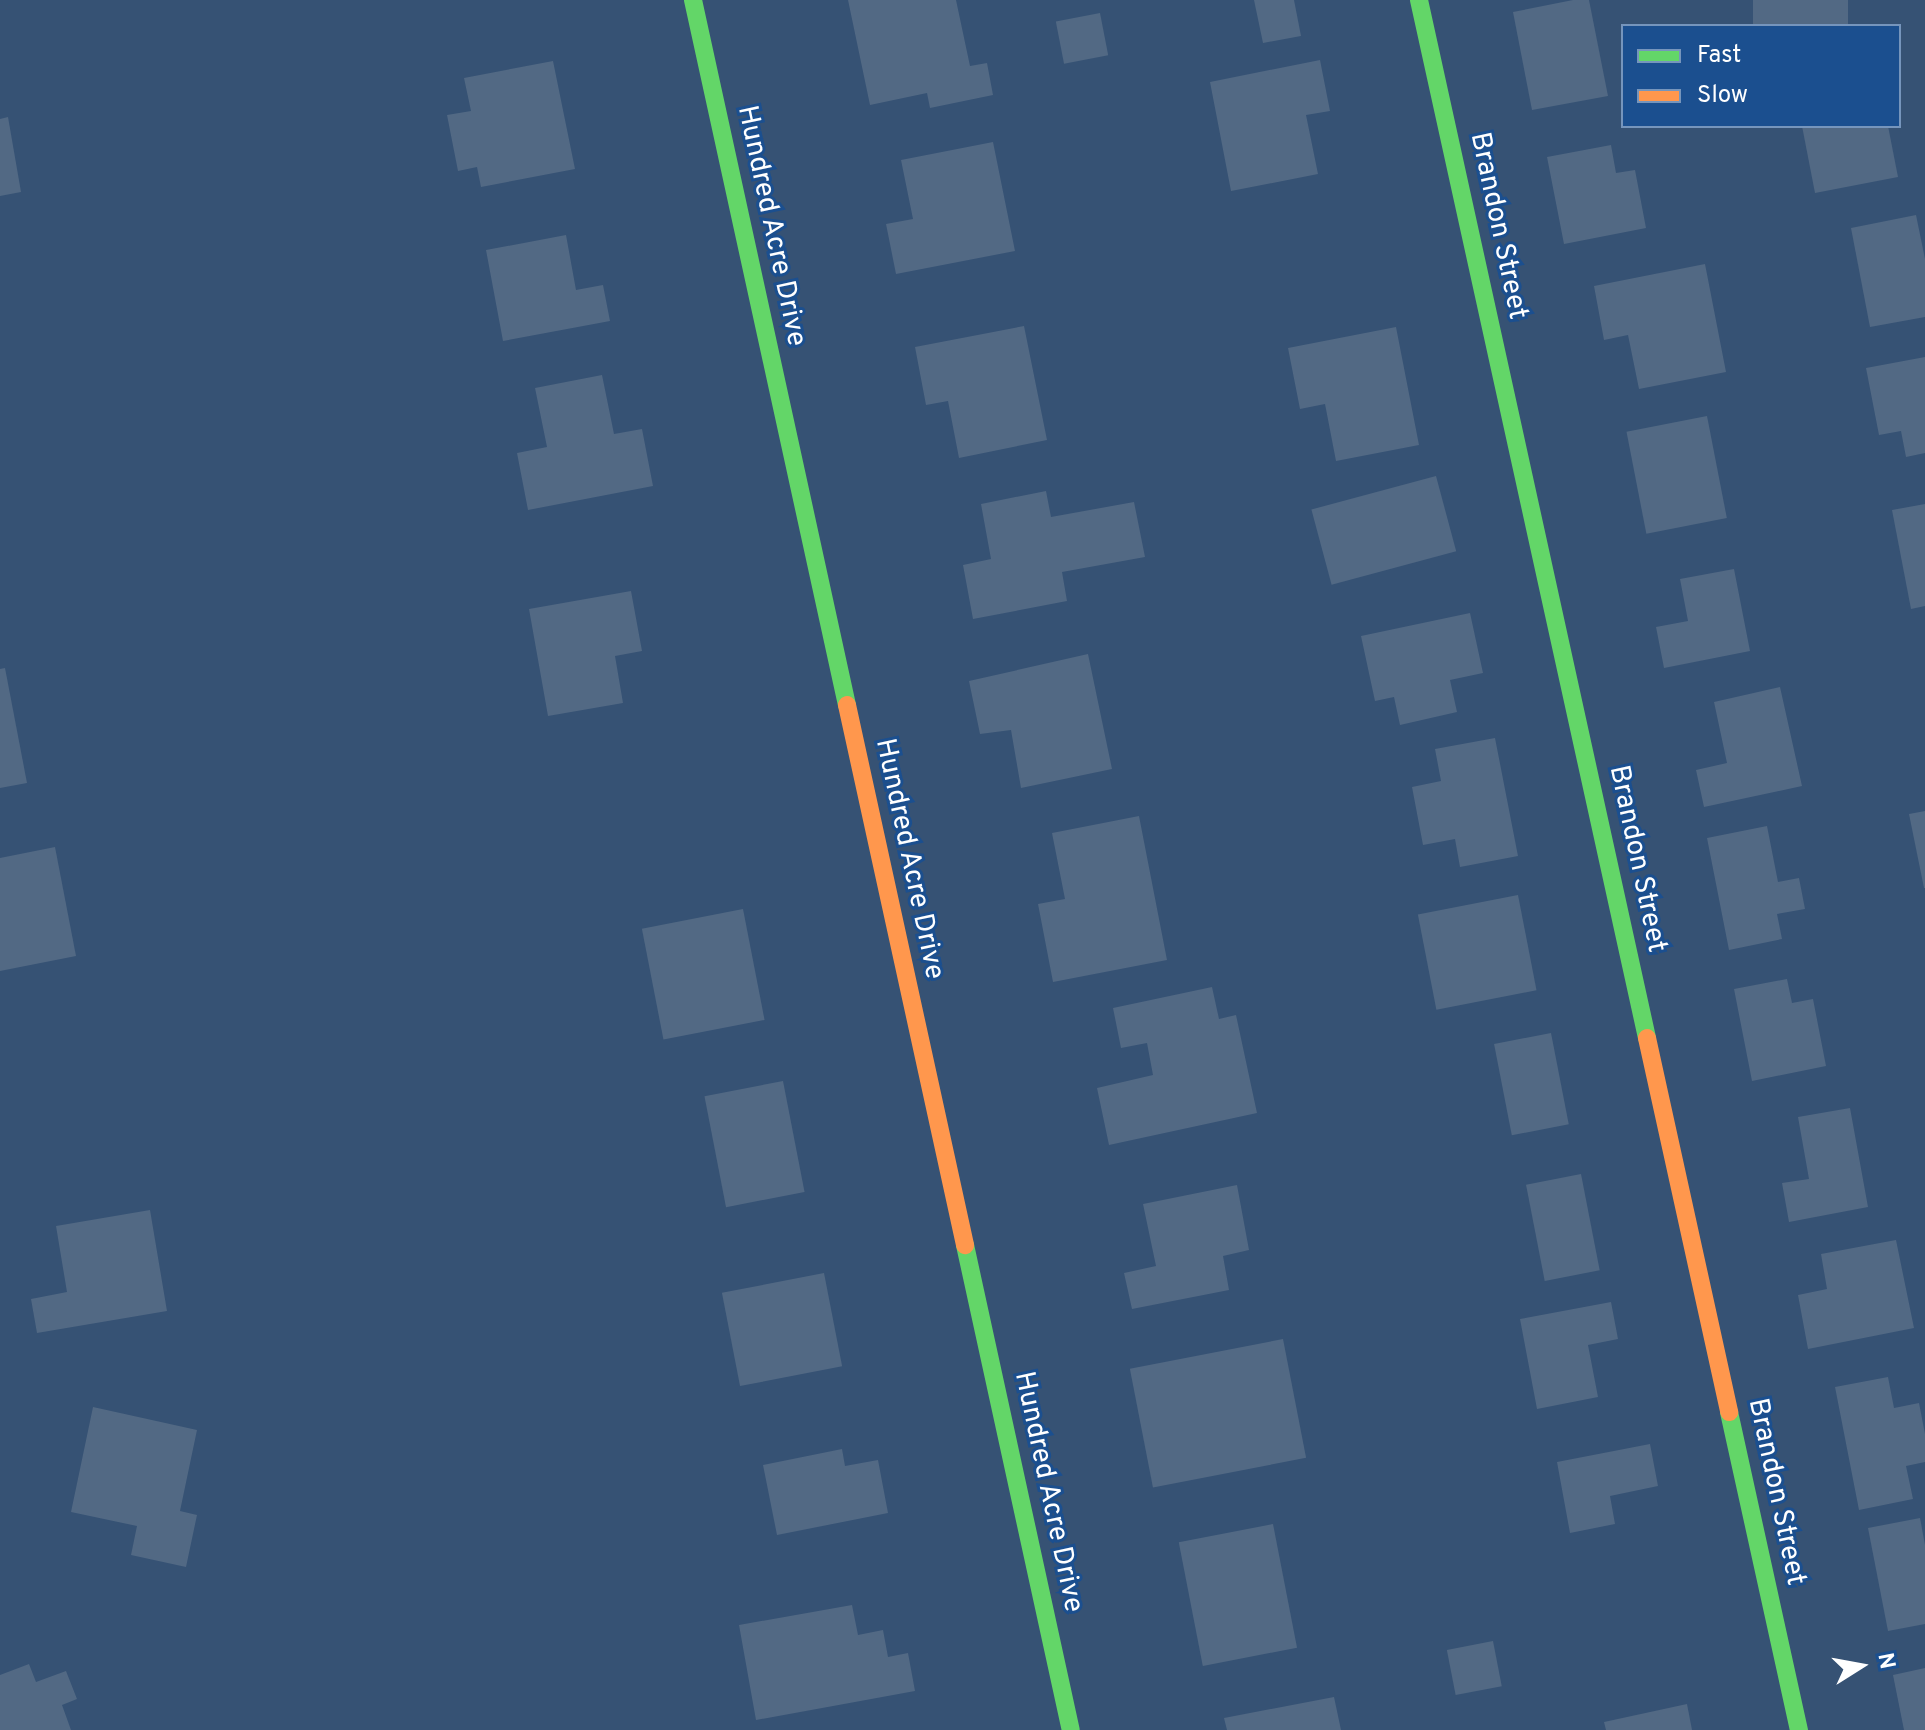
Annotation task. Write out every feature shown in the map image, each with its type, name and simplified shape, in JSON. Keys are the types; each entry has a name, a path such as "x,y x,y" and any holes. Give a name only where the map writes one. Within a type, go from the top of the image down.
{"street":[{"name":"Hundred Acre Drive","path":"693,0 1071,1730"},
{"name":"Brandon Street","path":"1419,0 1799,1730"}],"building":[{"path":"848,0 956,0 970,66 987,63 993,95 930,108 927,93 870,105"},
{"path":"1254,0 1294,0 1301,36 1263,43"},
{"path":"1573,0 1589,0 1608,96 1532,110 1513,12"},
{"path":"1753,0 1848,0 1848,24 1753,24"},
{"path":"1100,13 1108,55 1064,64 1056,22"},
{"path":"1320,60 1330,111 1306,115 1318,174 1231,191 1210,82"},
{"path":"553,61 575,169 481,187 477,167 458,171 447,115 471,111 464,78"},
{"path":"8,117 21,192 0,196 0,119"},
{"path":"1802,128 1888,128 1898,177 1815,193"},
{"path":"993,142 1015,251 896,274 886,224 913,219 901,160"},
{"path":"1611,145 1616,173 1635,170 1646,228 1564,244 1547,157"},
{"path":"1916,215 1925,259 1925,317 1870,327 1851,228"},
{"path":"566,235 576,290 603,285 610,321 503,341 486,250"},
{"path":"1705,264 1726,372 1639,389 1628,335 1604,340 1594,286"},
{"path":"1024,326 1047,440 959,458 948,401 926,405 915,347"},
{"path":"1396,327 1419,445 1336,461 1325,404 1300,409 1288,348"},
{"path":"1925,357 1925,453 1906,457 1901,431 1879,435 1866,368"},
{"path":"602,375 614,434 642,429 653,486 528,510 517,453 547,447 535,388"},
{"path":"1707,416 1727,518 1646,534 1627,432"},
{"path":"1436,476 1456,551 1332,585 1311,509"},
{"path":"1046,491 1051,517 1134,502 1145,557 1062,572 1067,601 973,619 963,565 991,559 981,504"},
{"path":"1925,504 1925,606 1911,609 1892,510"},
{"path":"1734,569 1750,651 1664,668 1656,627 1688,621 1680,579"},
{"path":"631,591 642,651 615,656 623,703 548,716 529,609"},
{"path":"1470,613 1483,673 1450,680 1457,712 1400,725 1394,697 1375,701 1361,636"},
{"path":"1088,654 1112,769 1021,788 1011,730 980,734 969,681"},
{"path":"5,668 27,783 0,788 0,669"},
{"path":"1780,687 1802,786 1704,807 1696,770 1727,763 1714,702"},
{"path":"1495,738 1518,856 1460,867 1455,839 1423,845 1412,787 1441,781 1435,749"},
{"path":"1925,811 1925,888 1924,888 1909,814"},
{"path":"1139,816 1167,960 1053,982 1038,904 1065,899 1052,833"},
{"path":"1767,826 1778,882 1799,878 1805,909 1777,914 1782,939 1729,950 1707,838"},
{"path":"55,847 76,956 0,971 0,858"},
{"path":"1518,895 1537,990 1436,1010 1418,914"},
{"path":"743,909 765,1020 663,1040 642,929"},
{"path":"1787,979 1792,1003 1813,999 1826,1066 1752,1081 1734,989"},
{"path":"1212,987 1219,1019 1236,1015 1257,1113 1109,1145 1097,1088 1153,1075 1147,1043 1121,1048 1113,1008"},
{"path":"1551,1033 1569,1124 1512,1135 1494,1044"},
{"path":"783,1081 805,1192 726,1207 704,1096"},
{"path":"1850,1108 1868,1207 1789,1222 1782,1183 1809,1179 1798,1117"},
{"path":"1581,1174 1600,1270 1545,1281 1526,1185"},
{"path":"1237,1185 1249,1250 1223,1256 1229,1290 1132,1309 1124,1273 1156,1266 1143,1204"},
{"path":"150,1210 167,1311 37,1333 31,1299 67,1292 56,1226"},
{"path":"1896,1240 1914,1328 1808,1349 1798,1295 1827,1289 1821,1254"},
{"path":"824,1273 842,1366 740,1386 722,1293"},
{"path":"1611,1302 1618,1339 1588,1345 1598,1397 1537,1409 1520,1319"},
{"path":"1283,1339 1306,1458 1153,1488 1130,1369"},
{"path":"1888,1377 1894,1408 1919,1403 1925,1434 1925,1462 1906,1466 1913,1499 1859,1510 1835,1387"},
{"path":"93,1407 197,1430 180,1511 197,1515 186,1567 131,1555 137,1526 71,1512"},
{"path":"1650,1444 1658,1486 1610,1496 1615,1524 1570,1533 1557,1462"},
{"path":"842,1449 845,1466 878,1460 888,1513 777,1535 763,1465"},
{"path":"1920,1518 1925,1545 1925,1624 1888,1631 1868,1528"},
{"path":"1273,1524 1297,1648 1203,1666 1179,1542"},
{"path":"852,1605 858,1635 883,1630 888,1657 908,1653 915,1691 756,1720 739,1625"},
{"path":"1493,1641 1502,1686 1456,1695 1447,1650"},
{"path":"29,1664 36,1682 66,1671 77,1699 62,1705 71,1730 0,1730 0,1675"},
{"path":"1925,1668 1925,1730 1904,1730 1893,1675"},
{"path":"1334,1697 1341,1730 1227,1730 1224,1718"},
{"path":"1687,1704 1692,1730 1606,1730 1604,1722"}],"traffic: fast":[{"path":"693,0 847,705"},
{"path":"1419,0 1647,1038"},
{"path":"965,1245 1071,1730"},
{"path":"1729,1412 1799,1730"}],"traffic: slow":[{"path":"847,705 965,1245"},
{"path":"1647,1038 1729,1412"}]}
